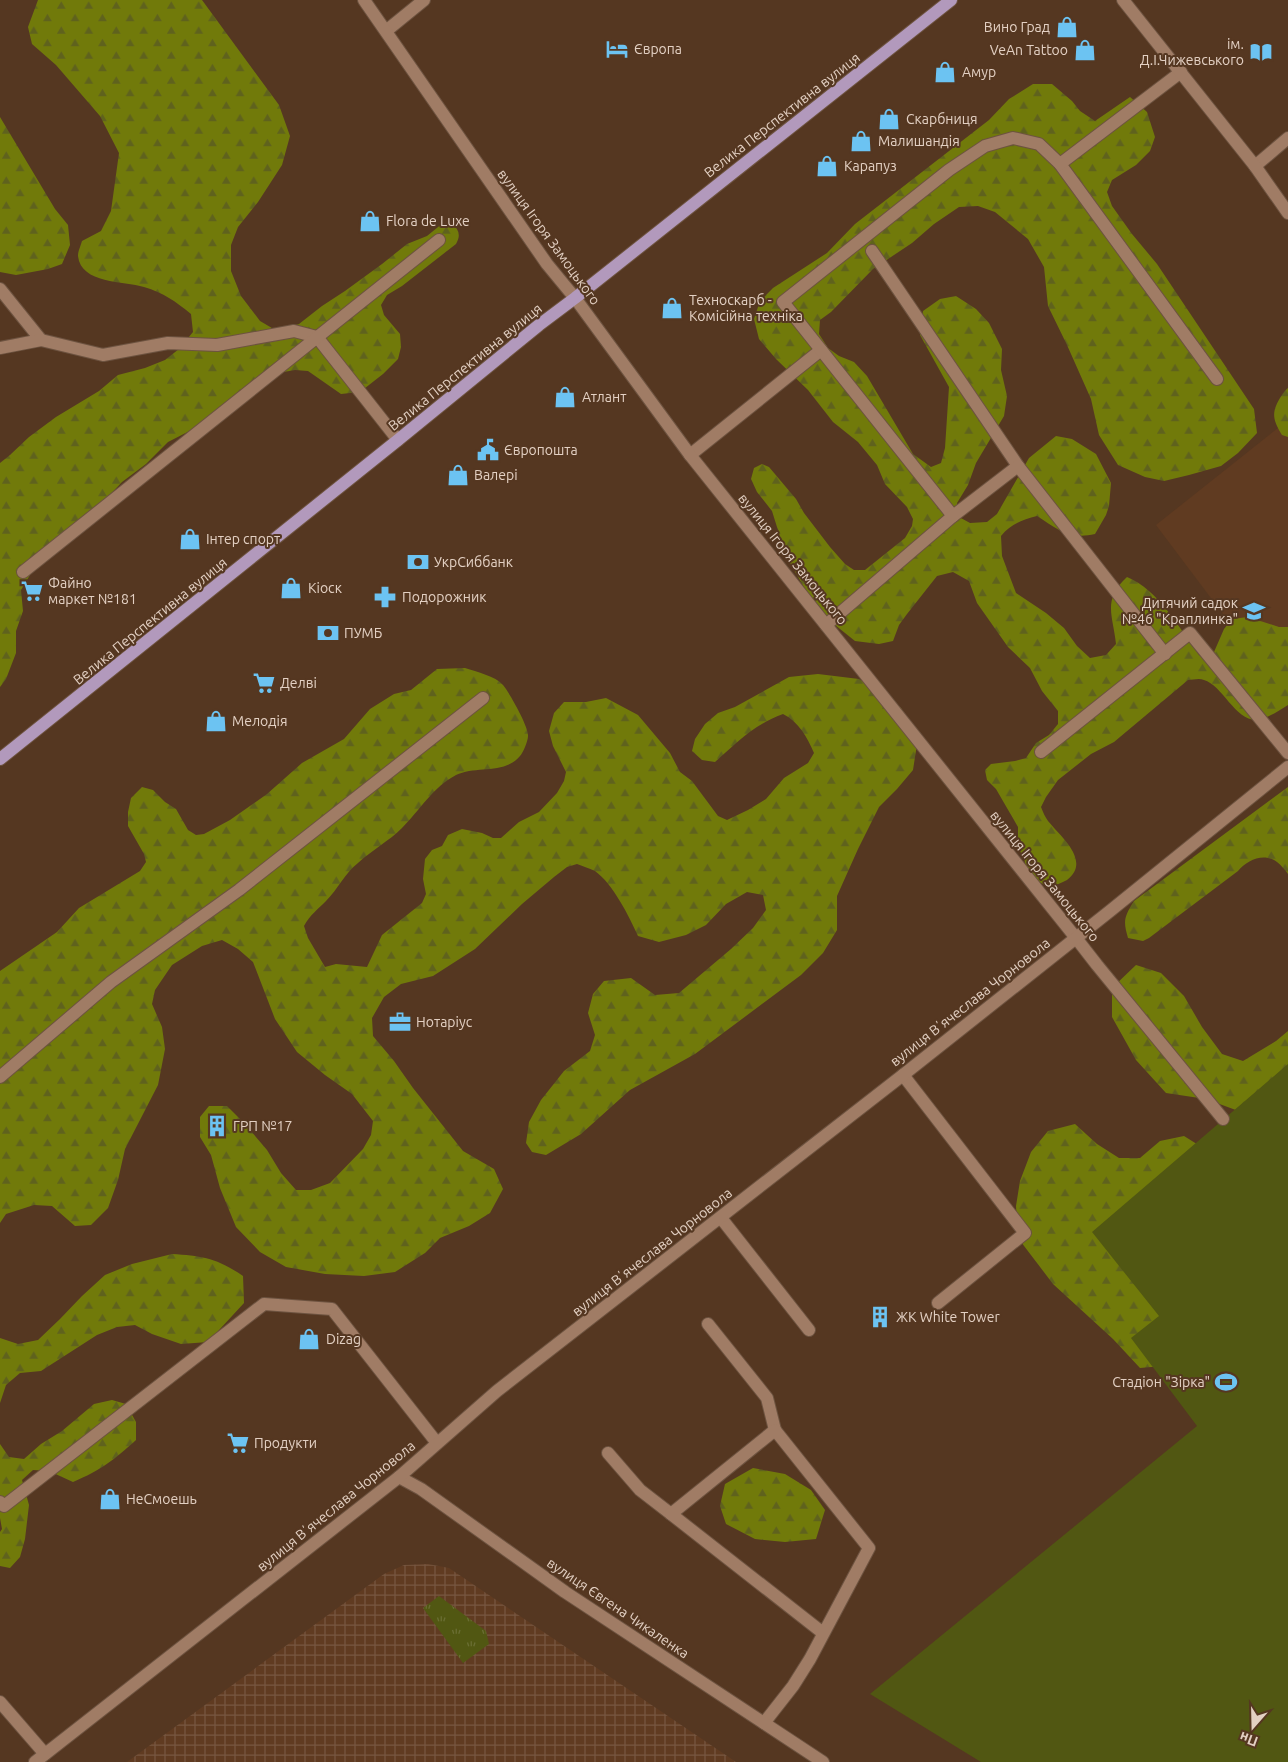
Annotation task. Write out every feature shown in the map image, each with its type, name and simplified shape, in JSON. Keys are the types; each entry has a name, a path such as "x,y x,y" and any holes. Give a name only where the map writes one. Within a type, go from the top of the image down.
{"main road":[{"name":"Велика Перспективна вулиця","path":"0,759 539,326 951,0"}],"street":[{"name":"вулиця Ігоря Замоцького","path":"364,0 547,264 576,298 690,455 1097,965 1223,1119"},
{"path":"386,31 424,0"},
{"path":"1123,0 1255,166 1288,213"},
{"path":"1060,164 1181,72"},
{"path":"953,516 783,302 948,170 985,146 1013,138 1039,144 1060,164 1217,379"},
{"path":"1255,166 1288,138"},
{"path":"23,572 439,240"},
{"path":"872,251 1018,466 1165,654"},
{"path":"0,289 41,340"},
{"path":"0,348 41,340 103,355 168,343 217,345 294,331 317,337 398,440"},
{"path":"690,455 820,350"},
{"path":"826,625 953,516 1018,466"},
{"path":"1041,752 1190,633 1288,753"},
{"path":"0,1077 111,982 239,890 483,698"},
{"name":"вулиця Вʼячеслава Чорновола","path":"40,1758 399,1477 497,1391 903,1075 1288,767"},
{"path":"903,1075 1025,1233 938,1303"},
{"path":"721,1218 809,1330"},
{"path":"0,1502 4,1506 264,1304 332,1309 437,1443"},
{"path":"708,1324 767,1398 775,1430 869,1548 824,1633 792,1686 764,1723"},
{"path":"671,1514 775,1430"},
{"path":"608,1452 640,1490 824,1633"},
{"name":"вулиця Євгена Чикаленка","path":"399,1477 421,1489 565,1592 823,1762"},
{"path":"0,1702 40,1758"}],"shaded area":[{"name":"Дитячий садок №46 \"Краплинка\"","path":"1288,420 1288,696 1286,698 1156,525"},
{"path":"428,1564 449,1568 736,1762 127,1762 384,1574 404,1565"}],"green space":[{"path":"38,0 202,0 279,105 290,136 282,165 258,202 238,227 231,245 231,271 241,296 260,321 277,331 299,324 407,244 427,236 443,223 452,223 458,230 459,235 456,244 402,286 387,295 381,305 384,315 400,334 401,347 398,359 360,392 341,394 308,371 295,370 272,374 213,419 168,442 146,464 122,482 56,552 33,570 21,590 23,611 16,631 16,653 6,679 0,687 0,463 29,437 56,417 99,391 118,375 145,368 165,360 179,349 193,332 191,314 169,298 144,287 95,277 81,265 78,256 82,241 101,231 111,211 119,153 100,116 56,65 32,44 28,27"},
{"path":"1033,84 1052,84 1072,101 1080,111 1095,121 1130,97 1147,112 1155,137 1150,151 1136,165 1112,180 1107,192 1112,206 1157,264 1254,409 1257,433 1238,453 1221,466 1164,481 1145,477 1118,465 1099,435 1091,399 1048,306 1044,267 1028,239 995,212 978,206 959,207 934,224 912,243 873,269 831,312 820,320 819,334 828,348 839,356 854,362 867,376 913,454 931,467 941,463 945,448 949,387 920,335 923,311 940,299 956,296 976,309 989,323 1002,349 1001,370 1007,396 1004,416 976,463 968,485 957,503 959,517 970,523 987,522 997,514 1029,458 1056,436 1072,439 1096,454 1111,483 1109,506 1095,534 1078,536 1070,534 1057,529 1037,516 1017,523 1001,536 1002,556 1016,593 1046,613 1064,628 1077,646 1090,658 1106,655 1116,644 1111,608 1112,601 1119,585 1127,577 1138,583 1159,600 1199,655 1205,659 1214,652 1224,629 1232,619 1248,617 1279,627 1288,627 1288,705 1264,718 1256,720 1248,718 1235,709 1211,683 1202,679 1188,680 1114,742 1091,754 1058,780 1041,807 1048,821 1071,849 1076,865 1074,873 1067,880 1049,888 1027,874 1025,862 1018,846 1018,827 996,789 987,780 985,770 991,764 1026,758 1036,743 1049,735 1058,724 1058,711 1042,691 1030,668 1008,647 977,603 969,581 953,572 937,576 899,625 893,641 879,644 855,641 825,617 812,601 786,556 772,511 757,492 751,479 754,468 762,464 769,467 796,499 804,513 830,547 845,564 854,570 865,570 905,538 912,526 913,519 907,507 885,484 877,465 858,442 833,422 808,390 776,359 759,339 754,319 760,301 773,288 827,253 855,224 989,120 1009,99"},
{"path":"0,117 55,209 68,225 70,245 62,264 48,269 16,275 0,272"},
{"path":"1288,388 1288,437 1282,435 1274,412 1277,403"},
{"path":"465,668 495,679 506,689 525,725 528,738 524,750 520,756 506,766 472,770 456,775 448,780 434,792 397,833 363,858 349,871 330,896 311,915 304,926 308,938 325,967 336,964 367,967 382,935 422,903 426,894 423,879 425,859 432,850 442,846 448,835 462,829 482,833 493,838 501,838 519,822 539,812 557,793 564,781 566,772 553,746 549,731 554,713 564,702 586,702 606,698 638,715 670,753 680,772 692,781 718,816 727,820 766,799 784,778 808,763 814,753 802,730 794,721 783,714 754,729 715,762 702,760 692,751 695,739 705,724 718,713 735,707 789,677 818,674 859,679 883,694 901,708 909,722 917,744 913,770 879,807 858,849 837,896 837,930 823,953 801,975 695,1054 630,1090 581,1134 546,1155 532,1152 526,1143 529,1122 541,1100 564,1071 590,1051 595,1035 588,1013 593,994 604,981 631,978 655,995 679,993 753,928 766,910 763,895 747,892 726,904 706,925 686,935 659,942 638,936 625,910 608,884 595,871 577,864 567,867 554,877 522,904 475,949 433,976 401,984 384,997 372,1018 373,1036 463,1151 494,1169 503,1189 490,1213 469,1226 440,1238 425,1253 395,1272 364,1276 325,1274 286,1267 260,1252 236,1227 220,1188 211,1155 200,1137 200,1117 209,1106 227,1106 267,1150 281,1173 296,1190 311,1190 330,1183 363,1149 371,1135 373,1121 352,1094 297,1052 275,1019 253,962 238,949 222,940 202,946 172,965 155,990 152,1004 162,1027 165,1049 158,1085 125,1149 118,1180 108,1208 91,1225 75,1226 52,1206 34,1205 6,1214 0,1223 0,971 57,932 79,908 140,871 146,862 144,854 128,826 131,798 142,787 153,790 165,802 176,809 188,830 196,835 204,834 230,820 267,794 302,763 344,739 370,709 394,694 411,690 437,669"},
{"path":"1288,787 1288,874 1272,859 1261,858 1251,861 1149,938 1143,941 1128,938 1125,919 1134,901"},
{"path":"1136,965 1161,973 1184,996 1202,1027 1222,1054 1243,1061 1276,1041 1288,1031 1288,1092 1252,1116 1206,1099 1166,1093 1136,1060 1112,1017 1112,988"},
{"name":"Стадіон \"Зірка\"","path":"1288,1064 1288,1762 981,1762 870,1694 1197,1426 1131,1338 1159,1316 1092,1232"},
{"path":"1075,1124 1097,1144 1119,1158 1140,1158 1160,1141 1184,1136 1200,1146 1174,1365 1140,1368 1113,1339 1053,1284 1018,1238 1016,1206 1020,1181 1031,1152 1048,1131"},
{"path":"172,1254 209,1259 225,1265 243,1276 244,1303 208,1342 181,1344 152,1334 135,1325 117,1327 97,1335 41,1371 20,1373 6,1385 0,1403 0,1338 18,1344 38,1340 105,1275 132,1264"},
{"path":"112,1400 126,1404 136,1422 136,1440 107,1464 73,1482 49,1471 33,1470 22,1480 29,1505 25,1539 20,1557 10,1568 0,1566 0,1532 2,1529 0,1518 0,1444 9,1457 24,1459 94,1404"},
{"path":"753,1468 785,1474 811,1490 825,1510 816,1539 785,1542 755,1539 726,1524 720,1506 725,1484"},
{"path":"439,1596 486,1631 489,1644 463,1663 423,1608"}],"place":[{"name":"Вино Град","path":"1067,27"},
{"name":"Європа","path":"617,49"},
{"name":"VeAn Tattoo","path":"1085,50"},
{"name":"ім. Д.І.Чижевського","path":"1261,52"},
{"name":"Амур","path":"945,72"},
{"name":"Скарбниця","path":"889,119"},
{"name":"Малишандія","path":"861,141"},
{"name":"Карапуз","path":"827,166"},
{"name":"Flora de Luxe","path":"370,221"},
{"name":"Техноскарб - Комісійна техніка","path":"672,308"},
{"name":"Атлант","path":"565,397"},
{"name":"Європошта","path":"488,450"},
{"name":"Валері","path":"458,475"},
{"name":"Інтер спорт","path":"190,539"},
{"name":"УкрСиббанк","path":"418,562"},
{"name":"Кіоск","path":"291,588"},
{"name":"Файно маркет №181","path":"32,591"},
{"name":"Подорожник","path":"385,597"},
{"name":"Дитячий садок №46 \"Краплинка\"","path":"1254,611"},
{"name":"ПУМБ","path":"328,633"},
{"name":"Делві","path":"264,683"},
{"name":"Мелодія","path":"216,721"},
{"name":"Нотаріус","path":"400,1022"},
{"name":"ГРП №17","path":"217,1126"},
{"name":"ЖК White Tower","path":"880,1317"},
{"name":"Dizag","path":"309,1339"},
{"name":"Стадіон \"Зірка\"","path":"1226,1382"},
{"name":"Продукти","path":"238,1443"},
{"name":"НеСмоешь","path":"110,1499"}]}
